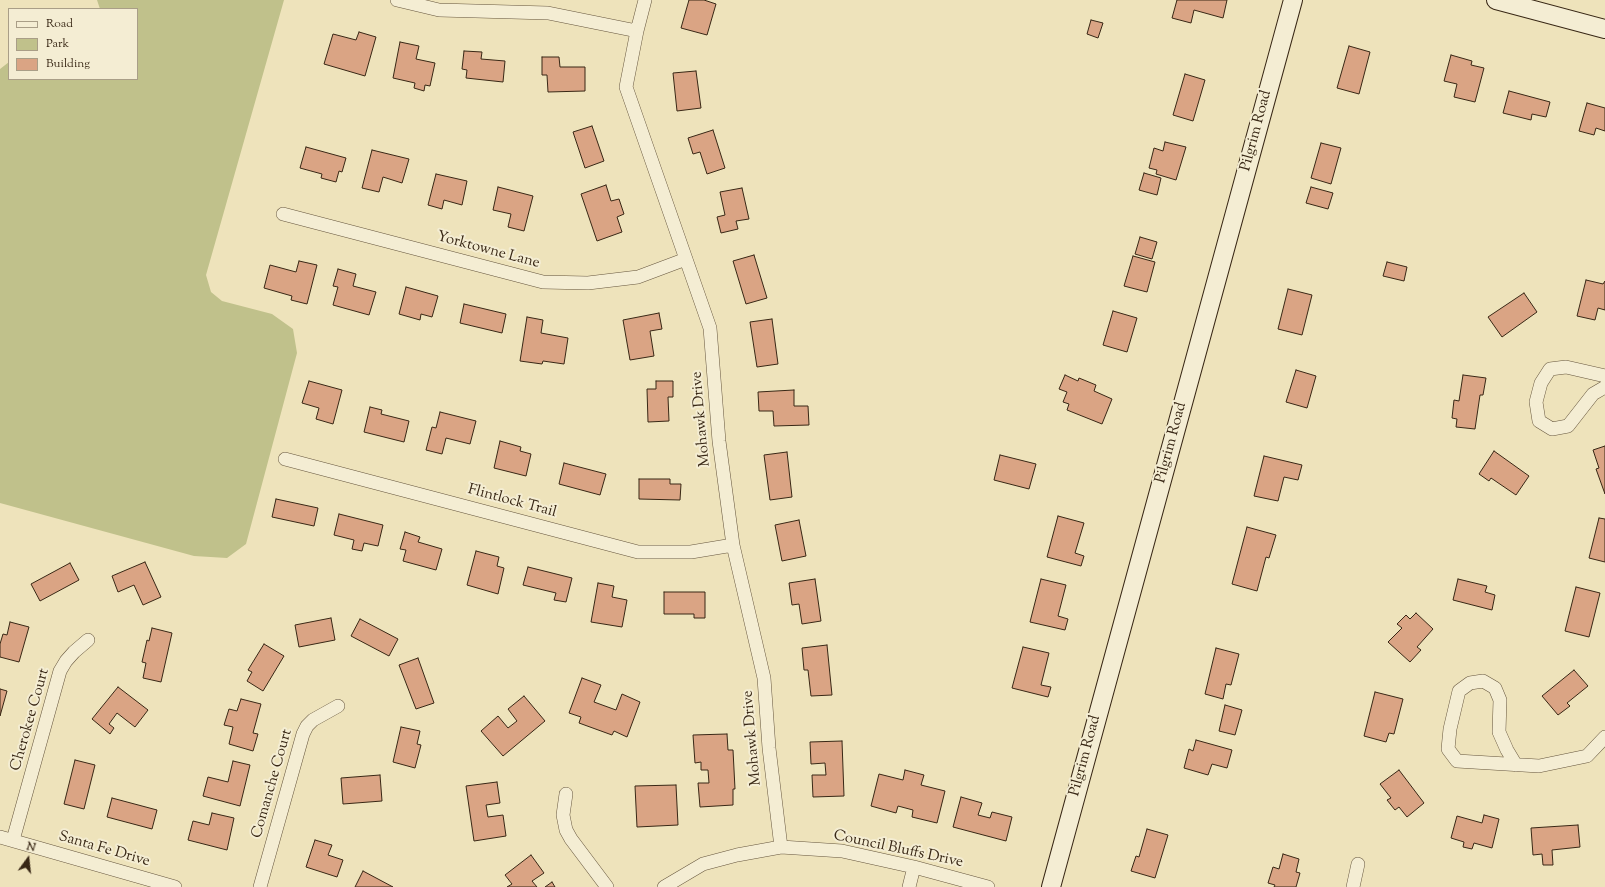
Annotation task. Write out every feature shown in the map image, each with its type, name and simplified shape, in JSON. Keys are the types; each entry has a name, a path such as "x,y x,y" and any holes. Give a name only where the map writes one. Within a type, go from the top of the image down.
{"street":[{"path":"397,0 439,10 548,13 637,31"},
{"name":"Mohawk Drive","path":"645,0 637,31 626,87 710,328 719,441 733,545 764,678 769,748 781,847"},
{"name":"Pilgrim Road","path":"1051,887 1293,0"},
{"path":"1496,0 1605,29"},
{"name":"Yorktowne Lane","path":"283,214 543,282 588,283 638,277 686,259"},
{"path":"1605,376 1566,367 1550,369 1541,383 1536,402 1539,421 1552,430 1568,426 1592,394 1605,387"},
{"name":"Flintlock Trail","path":"285,459 638,552 691,552 733,545"},
{"name":"Cherokee Court","path":"13,840 60,671 70,657 88,640"},
{"path":"1516,765 1506,750 1499,732 1500,700 1495,688 1483,682 1470,683 1459,691 1450,729 1448,749 1457,761 1516,765 1539,766 1587,756 1605,737"},
{"name":"Comanche Court","path":"260,887 302,734 313,720 338,706"},
{"path":"566,794 562,815 566,830 607,887"},
{"name":"Santa Fe Drive","path":"0,837 175,887"},
{"name":"Council Bluffs Drive","path":"664,887 703,864 737,855 781,847 842,851 914,867 988,887"},
{"path":"1352,887 1358,864"},
{"path":"909,887 914,867"}],"green space":[{"path":"97,0 284,0 206,275 211,292 222,301 272,314 293,329 297,353 246,544 227,558 194,556 0,503 0,69 8,63 8,80 138,80 138,8 100,8"}],"building":[{"path":"689,0 704,0 716,4 707,35 681,28"},
{"path":"1177,0 1227,0 1223,18 1194,10 1191,23 1172,18"},
{"path":"1091,20 1103,23 1098,38 1087,34"},
{"path":"359,32 376,37 365,76 324,64 333,34 356,40"},
{"path":"400,42 419,46 416,59 435,63 430,86 425,85 424,91 414,88 415,83 393,78"},
{"path":"1349,46 1370,52 1359,94 1337,88"},
{"path":"464,51 482,52 481,59 505,61 503,82 466,78 467,70 462,69"},
{"path":"1451,55 1472,61 1471,65 1484,68 1475,102 1454,97 1457,84 1444,81"},
{"path":"542,57 559,57 560,67 585,67 585,91 548,92 547,75 542,75"},
{"path":"696,71 701,108 677,111 673,73"},
{"path":"1185,74 1205,80 1193,121 1173,115"},
{"path":"1509,91 1550,102 1546,117 1532,114 1531,120 1503,113"},
{"path":"1587,103 1605,108 1605,131 1596,128 1594,135 1579,131"},
{"path":"592,126 604,161 585,168 573,132"},
{"path":"713,130 725,168 707,174 700,152 693,154 688,138"},
{"path":"1165,142 1186,147 1176,180 1156,174 1157,170 1149,168 1154,148 1163,151"},
{"path":"1321,143 1341,148 1331,184 1311,178"},
{"path":"306,147 346,158 342,172 339,171 336,182 321,178 322,174 300,168"},
{"path":"372,150 409,159 402,183 383,177 379,192 362,188"},
{"path":"1144,173 1161,178 1157,195 1139,190"},
{"path":"436,174 467,181 462,205 444,200 442,209 428,205"},
{"path":"606,185 611,201 619,199 624,214 617,217 622,232 597,241 581,194"},
{"path":"498,187 533,196 524,231 508,227 511,214 493,210"},
{"path":"1311,187 1333,193 1328,209 1306,203"},
{"path":"742,188 749,219 736,221 738,229 721,233 717,217 725,215 720,192"},
{"path":"1140,237 1157,242 1152,259 1135,254"},
{"path":"754,255 767,298 746,304 733,261"},
{"path":"1133,256 1155,262 1147,292 1124,286"},
{"path":"299,261 317,265 307,304 291,300 292,296 264,288 270,265 296,272"},
{"path":"1387,262 1407,267 1404,281 1383,276"},
{"path":"338,269 356,274 353,286 376,292 369,315 333,305 338,287 333,286"},
{"path":"1586,280 1603,284 1605,281 1605,310 1598,308 1595,320 1577,316"},
{"path":"406,287 438,296 432,317 421,314 420,320 399,314"},
{"path":"1288,289 1312,295 1302,335 1278,329"},
{"path":"1524,293 1537,312 1502,337 1488,317"},
{"path":"464,304 506,314 502,333 460,323"},
{"path":"1113,311 1137,318 1127,352 1103,345"},
{"path":"659,313 662,329 650,331 654,356 630,360 623,320"},
{"path":"527,317 543,320 541,333 568,338 564,364 543,361 542,364 520,361"},
{"path":"772,319 778,364 757,367 750,322"},
{"path":"1296,370 1316,376 1307,408 1286,402"},
{"path":"1065,375 1078,381 1079,378 1096,385 1094,391 1112,399 1102,424 1067,410 1069,404 1063,402 1067,392 1059,389"},
{"path":"1463,375 1486,378 1483,395 1480,395 1475,429 1456,427 1457,419 1452,418 1454,400 1459,401"},
{"path":"309,381 342,390 333,424 316,419 319,408 302,403"},
{"path":"656,381 673,381 673,397 668,397 669,421 648,422 647,389 656,389"},
{"path":"794,390 794,406 808,406 809,425 774,426 773,411 759,411 758,392"},
{"path":"370,407 382,410 381,414 409,421 404,442 364,432"},
{"path":"440,412 476,421 470,444 446,438 442,454 426,450 432,427 436,428"},
{"path":"500,441 521,447 520,451 531,454 526,476 494,468"},
{"path":"1605,446 1605,494 1596,469 1599,468 1593,450"},
{"path":"1494,451 1529,476 1516,495 1491,478 1489,481 1479,474"},
{"path":"787,452 792,497 770,500 764,455"},
{"path":"1000,455 1036,464 1029,489 994,480"},
{"path":"1264,456 1302,465 1298,480 1284,477 1278,501 1254,496"},
{"path":"564,463 606,474 600,495 559,484"},
{"path":"639,479 670,479 670,484 681,484 680,500 639,499"},
{"path":"276,499 318,508 314,526 272,517"},
{"path":"339,514 383,525 378,546 364,543 362,551 352,549 354,540 334,535"},
{"path":"1058,516 1084,523 1075,553 1084,556 1081,566 1047,557"},
{"path":"1599,518 1605,519 1605,562 1589,558"},
{"path":"799,520 806,556 782,561 775,525"},
{"path":"1247,527 1276,535 1269,558 1266,557 1257,591 1232,584"},
{"path":"405,532 420,537 418,542 442,549 436,570 403,561 406,550 400,549"},
{"path":"476,551 499,557 497,566 504,568 498,594 467,585"},
{"path":"145,562 161,597 143,605 134,585 118,592 112,576"},
{"path":"70,563 79,580 40,601 31,584"},
{"path":"528,567 572,578 566,602 554,600 556,593 523,585"},
{"path":"815,579 821,621 802,624 799,604 792,605 789,583"},
{"path":"1041,579 1066,585 1058,616 1068,619 1065,630 1030,622"},
{"path":"1458,579 1487,586 1485,592 1495,595 1492,610 1453,600"},
{"path":"598,583 614,586 612,597 627,600 622,627 591,622"},
{"path":"1576,587 1600,593 1589,637 1565,631"},
{"path":"664,592 705,592 705,618 694,618 694,614 664,614"},
{"path":"1416,613 1433,629 1417,647 1421,650 1410,662 1388,642 1402,628 1397,624 1406,615 1410,619"},
{"path":"331,618 335,640 299,647 295,625"},
{"path":"360,619 398,639 389,656 351,636"},
{"path":"10,622 29,627 19,662 0,657 0,644 3,634 7,635"},
{"path":"152,628 172,633 161,682 143,678 146,663 142,662 147,640 149,641"},
{"path":"264,644 284,656 263,691 247,681 252,672 248,670"},
{"path":"827,645 832,695 811,696 808,670 804,670 802,648"},
{"path":"1023,647 1049,653 1041,685 1051,687 1048,697 1012,688"},
{"path":"1216,648 1239,654 1231,685 1226,684 1223,699 1205,694"},
{"path":"418,658 434,703 416,709 399,665"},
{"path":"1574,670 1588,686 1567,703 1570,706 1558,715 1542,696"},
{"path":"582,678 601,685 594,702 616,710 622,694 640,702 627,737 614,731 612,735 579,723 581,717 569,713"},
{"path":"118,687 148,710 135,727 117,713 109,724 114,728 110,734 92,719"},
{"path":"0,689 7,691 0,716"},
{"path":"1375,692 1403,699 1394,734 1389,733 1386,742 1364,736"},
{"path":"524,696 545,721 503,756 481,731 498,716 508,728 517,721 508,709"},
{"path":"241,699 261,704 253,733 258,734 253,751 229,744 233,727 224,725 229,709 237,711"},
{"path":"1225,705 1242,710 1235,735 1219,731"},
{"path":"401,727 420,731 417,744 421,745 415,768 393,762"},
{"path":"727,734 728,750 733,750 735,789 733,789 733,805 700,807 698,783 709,783 708,770 701,770 701,762 695,763 693,735"},
{"path":"1196,740 1232,750 1227,768 1212,764 1208,775 1184,768 1189,749 1193,751"},
{"path":"842,741 844,796 813,797 812,775 826,775 825,763 811,764 810,742"},
{"path":"75,760 95,765 84,809 64,804"},
{"path":"233,761 250,765 240,806 203,796 208,777 228,782"},
{"path":"905,770 924,775 921,785 945,791 937,823 912,817 913,810 898,806 896,813 871,806 879,774 903,780"},
{"path":"1399,770 1424,803 1407,817 1399,807 1395,810 1387,800 1391,798 1380,784"},
{"path":"380,775 382,801 343,804 341,778"},
{"path":"497,782 500,803 486,805 488,817 503,815 506,836 474,841 466,786"},
{"path":"676,785 678,825 637,827 635,786"},
{"path":"961,797 982,803 978,815 990,818 992,812 1012,817 1006,841 953,827"},
{"path":"112,798 157,810 152,829 107,817"},
{"path":"212,813 234,818 227,850 188,840 193,821 209,825"},
{"path":"1484,815 1499,819 1492,848 1474,843 1472,849 1463,847 1464,842 1451,838 1457,816 1482,823"},
{"path":"1578,825 1580,847 1552,850 1553,865 1543,865 1542,854 1533,855 1531,828"},
{"path":"1147,829 1168,835 1155,878 1131,871 1136,856 1139,857"},
{"path":"315,840 332,845 328,855 343,860 337,877 306,867"},
{"path":"1283,854 1299,859 1296,872 1300,873 1296,887 1274,887 1275,885 1268,883 1273,867 1279,869"},
{"path":"531,855 544,873 532,881 537,887 507,887 512,884 505,875"},
{"path":"363,871 393,887 355,887"},
{"path":"552,882 555,887 545,887"}]}
